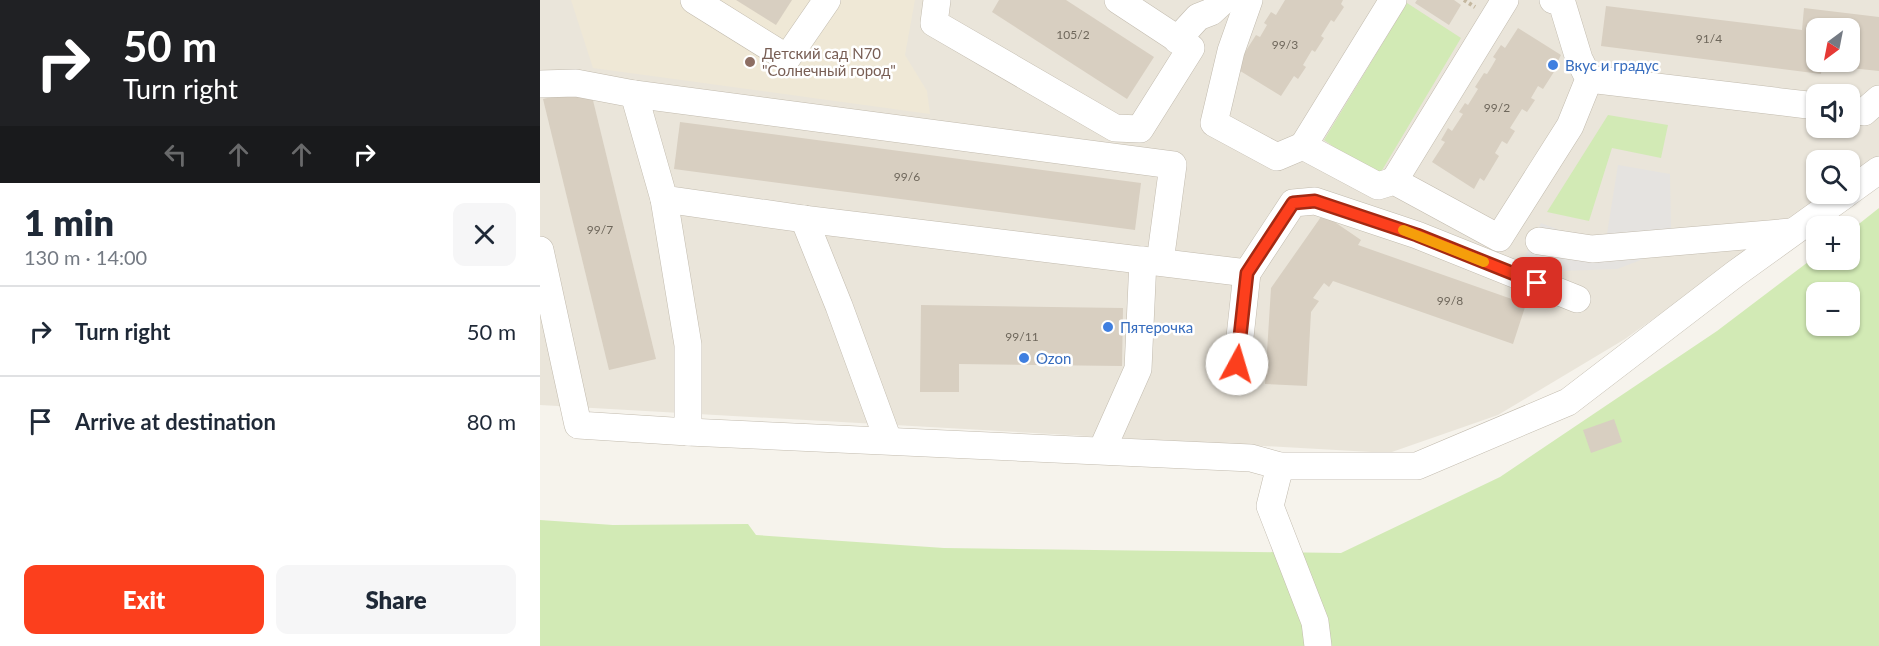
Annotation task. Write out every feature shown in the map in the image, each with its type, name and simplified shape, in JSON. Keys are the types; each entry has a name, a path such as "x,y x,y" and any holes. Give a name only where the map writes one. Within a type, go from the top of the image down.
{"street":[{"path":"694,0 787,58 826,0"},
{"path":"937,0 934,23 1115,128 1140,129 1191,48 1118,0"},
{"path":"1178,40 1198,17 1211,12 1224,0"},
{"path":"1250,0 1231,51 1214,123 1277,157 1303,146 1394,0"},
{"path":"1303,146 1378,186 1394,181 1505,0"},
{"path":"1394,181 1499,238 1570,126 1589,79 1579,59 1562,3 1553,0"},
{"path":"1589,79 1806,105"},
{"path":"540,84 576,83 634,94 1173,165 1152,261 1138,369 1102,450"},
{"path":"634,94 664,200 688,345 688,432"},
{"path":"1860,111 1864,112 1879,99"},
{"path":"1860,183 1879,170"},
{"path":"664,200 1247,273"},
{"path":"1237,364 1247,273 1293,203 1315,201 1417,235 1577,299"},
{"path":"540,250 579,425 1251,458 1280,466 1417,466 1568,402 1832,204"},
{"path":"804,219 839,306 888,440"},
{"path":"1539,241 1592,249 1793,232"},
{"path":"1280,466 1270,506 1315,622 1318,646"}],"shaded area":[{"path":"540,0 1879,0 1879,157 1860,171 1860,150 1806,150 1806,204 1815,204 1625,339 1498,415 1389,453 540,405"},
{"name":"Детский сад N70 \"Солнечный город\"","path":"571,0 915,0 905,55 927,91 930,114 593,68"},
{"path":"1618,165 1670,174 1671,229 1646,258 1617,269 1560,271 1525,257 1541,223 1588,241 1606,240"}],"green space":[{"path":"1407,3 1461,38 1381,172 1360,165 1324,140"},
{"path":"1608,115 1668,125 1661,158 1612,148 1589,221 1547,212"},
{"path":"1879,208 1879,646 540,646 540,520 613,525 748,524 756,535 944,548 1341,553 1500,477 1717,331 1806,264 1806,270 1860,270 1860,223"}],"building":[{"path":"736,0 792,0 776,25"},
{"path":"999,0 1066,0 1154,57 1127,99 992,12"},
{"path":"1285,0 1343,0 1341,4 1344,7 1334,22 1331,20 1321,36 1324,38 1315,52 1312,50 1303,65 1306,67 1298,79 1294,76 1281,96 1237,69 1256,35 1260,37 1267,25 1264,23 1271,12 1276,15"},
{"path":"1417,0 1454,0 1461,5 1449,25 1415,3"},
{"path":"1606,6 1802,30 1804,8 1879,17 1879,71 1860,69 1860,18 1806,18 1806,72 1821,72 1821,74 1601,46"},
{"path":"1518,28 1561,55 1557,63 1559,64 1543,89 1538,86 1531,98 1535,100 1527,112 1522,109 1510,128 1515,131 1507,144 1502,141 1495,153 1499,156 1484,181 1480,178 1474,189 1432,162 1445,142 1441,140 1448,128 1452,131 1463,114 1459,112 1465,103 1468,105 1478,89 1475,87 1484,73 1487,74 1492,66 1496,59 1493,57 1501,45 1505,48"},
{"path":"590,88 656,359 609,370 543,99"},
{"path":"680,122 1141,183 1135,230 674,169"},
{"path":"1323,214 1361,240 1358,245 1526,304 1513,344 1333,281 1329,287 1324,283 1313,298 1319,301 1311,312 1307,386 1265,384 1271,288"},
{"path":"921,305 1123,308 1122,366 959,364 959,392 920,392"},
{"path":"1614,419 1622,442 1591,453 1583,430"}],"slow traffic":[{"path":"1403,230 1484,262"}],"place":[{"name":"Детский сад N70 \"Солнечный город\"","path":"750,62"},
{"name":"Вкус и градус","path":"1553,65"},
{"name":"Пятерочка","path":"1108,327"},
{"name":"Ozon","path":"1024,358"}],"route":[{"path":"1237,364 1247,273 1293,203 1315,201 1417,235 1537,283"}]}
